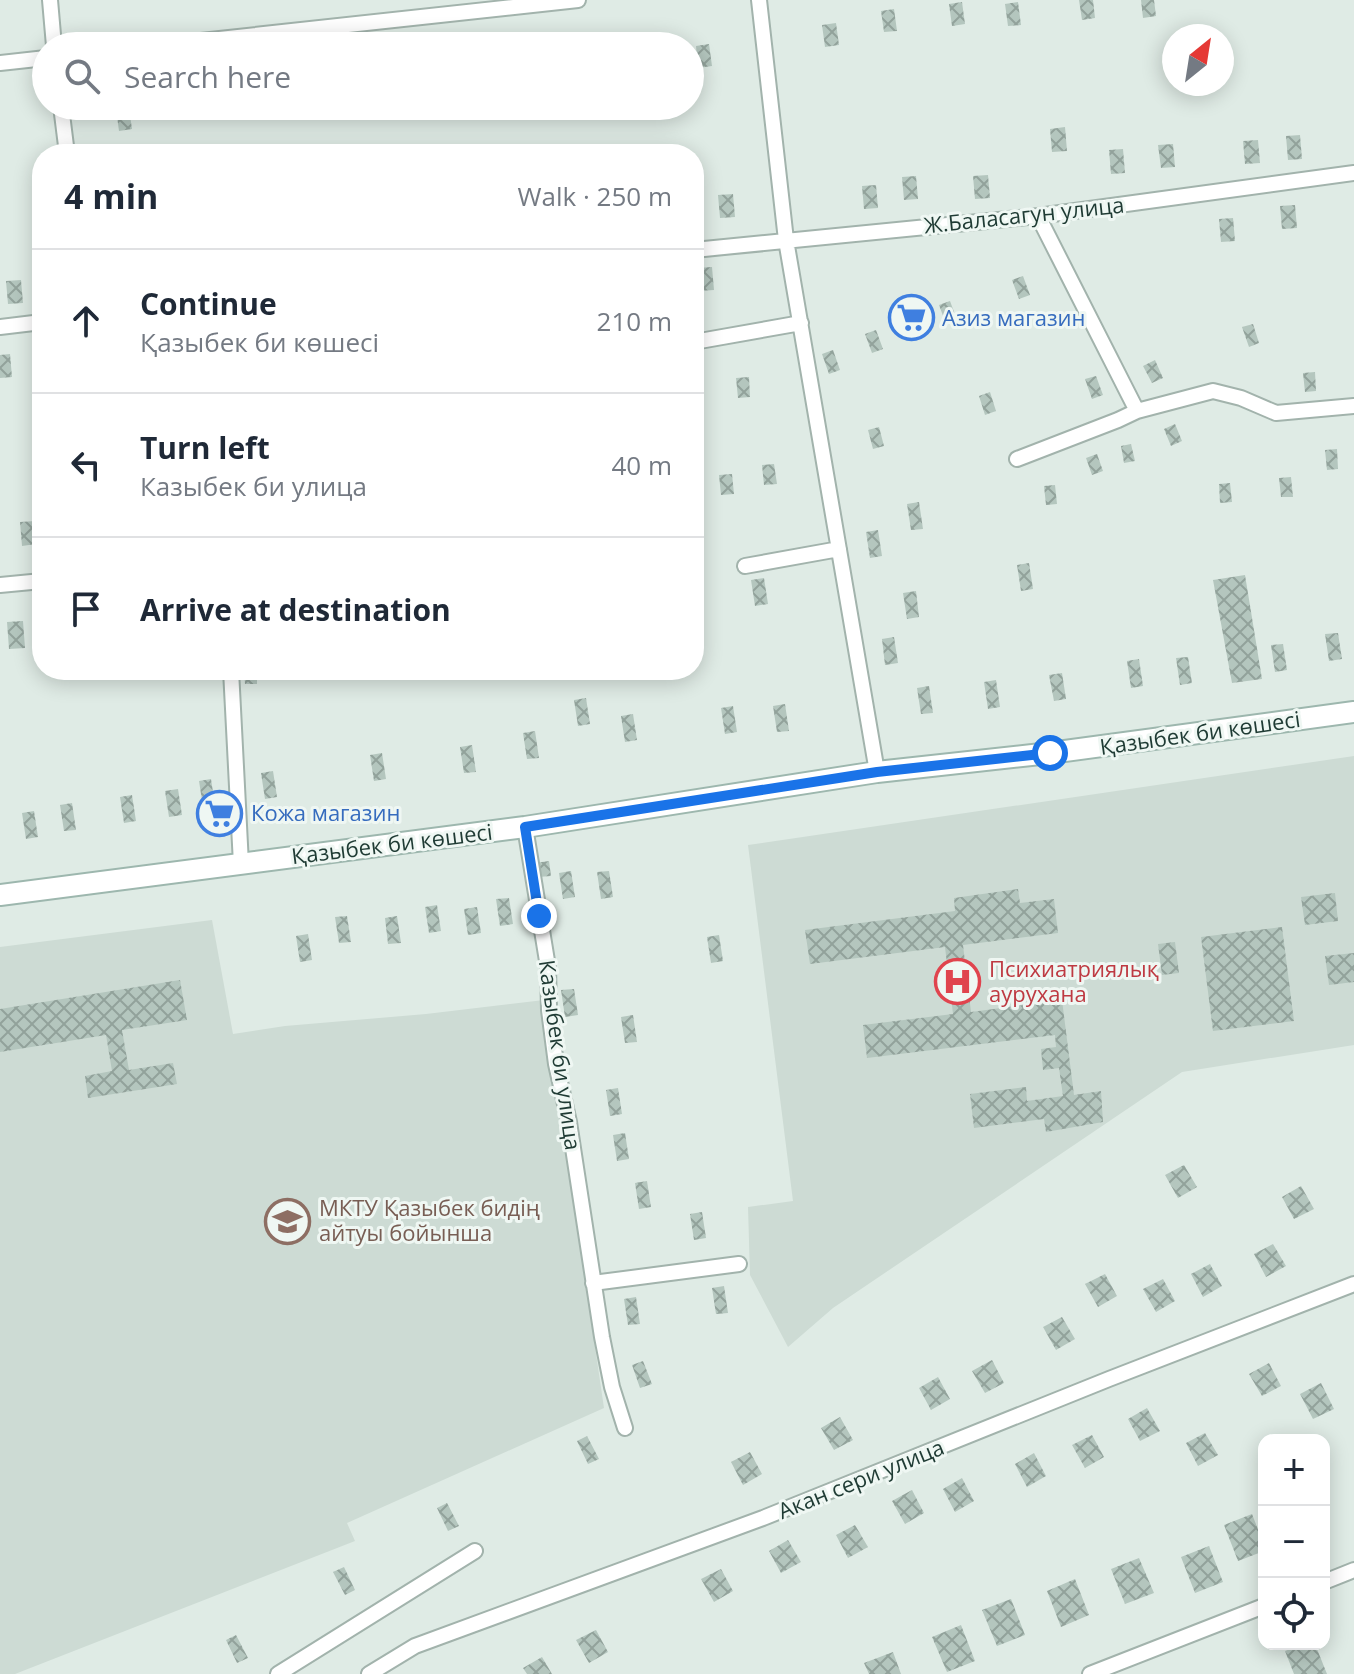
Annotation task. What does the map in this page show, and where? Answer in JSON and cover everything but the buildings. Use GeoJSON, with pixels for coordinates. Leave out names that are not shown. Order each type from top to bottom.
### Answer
{"type":"FeatureCollection","features":[{"type":"Feature","properties":{"kind":"main road","name":"Қазыбек би көшесі"},"geometry":{"type":"LineString","coordinates":[[0,895],[525,827],[877,772],[1050,753],[1354,712]]}},
{"type":"Feature","properties":{"kind":"street"},"geometry":{"type":"LineString","coordinates":[[50,0],[53,32]]}},
{"type":"Feature","properties":{"kind":"street"},"geometry":{"type":"LineString","coordinates":[[283,32],[578,0]]}},
{"type":"Feature","properties":{"kind":"street"},"geometry":{"type":"LineString","coordinates":[[759,0],[786,240],[877,772]]}},
{"type":"Feature","properties":{"kind":"street"},"geometry":{"type":"LineString","coordinates":[[0,63],[32,60]]}},
{"type":"Feature","properties":{"kind":"street"},"geometry":{"type":"LineString","coordinates":[[63,120],[66,144]]}},
{"type":"Feature","properties":{"kind":"street","name":"Ж.Баласагун улица"},"geometry":{"type":"LineString","coordinates":[[704,249],[1038,216],[1354,173]]}},
{"type":"Feature","properties":{"kind":"street"},"geometry":{"type":"LineString","coordinates":[[1038,216],[1137,411]]}},
{"type":"Feature","properties":{"kind":"street"},"geometry":{"type":"LineString","coordinates":[[0,327],[32,323]]}},
{"type":"Feature","properties":{"kind":"street"},"geometry":{"type":"LineString","coordinates":[[704,340],[801,323]]}},
{"type":"Feature","properties":{"kind":"street"},"geometry":{"type":"LineString","coordinates":[[1017,459],[1137,411],[1213,391],[1241,398],[1276,413],[1354,406]]}},
{"type":"Feature","properties":{"kind":"street"},"geometry":{"type":"LineString","coordinates":[[745,566],[839,549]]}},
{"type":"Feature","properties":{"kind":"street"},"geometry":{"type":"LineString","coordinates":[[0,585],[32,582]]}},
{"type":"Feature","properties":{"kind":"street"},"geometry":{"type":"LineString","coordinates":[[232,680],[241,864]]}},
{"type":"Feature","properties":{"kind":"street","name":"Казыбек би улица"},"geometry":{"type":"LineString","coordinates":[[525,827],[548,967],[549,1010],[556,1064],[569,1122],[612,1387],[625,1428]]}},
{"type":"Feature","properties":{"kind":"street"},"geometry":{"type":"LineString","coordinates":[[593,1283],[739,1264]]}},
{"type":"Feature","properties":{"kind":"street","name":"Акан сери улица"},"geometry":{"type":"LineString","coordinates":[[369,1674],[415,1646],[763,1518],[1354,1284]]}},
{"type":"Feature","properties":{"kind":"street"},"geometry":{"type":"LineString","coordinates":[[278,1674],[475,1551]]}},
{"type":"Feature","properties":{"kind":"street"},"geometry":{"type":"LineString","coordinates":[[1330,1580],[1354,1570]]}},
{"type":"Feature","properties":{"kind":"street"},"geometry":{"type":"LineString","coordinates":[[1090,1674],[1258,1608]]}},
{"type":"Feature","properties":{"kind":"shaded area"},"geometry":{"type":"Polygon","coordinates":[[[1354,756],[1354,1045],[1182,1072],[833,1308],[788,1347],[750,1275],[748,1207],[793,1201],[748,845],[1354,756]]]}},
{"type":"Feature","properties":{"kind":"shaded area","name":"МКТУ Қазыбек бидің айтуы бойынша"},"geometry":{"type":"Polygon","coordinates":[[[212,920],[233,1034],[544,1000],[604,1408],[347,1523],[355,1541],[15,1674],[0,1674],[0,947],[212,920]]]}},
{"type":"Feature","properties":{"kind":"place","name":"Азиз магазин"},"geometry":{"type":"Point","coordinates":[911,318]}},
{"type":"Feature","properties":{"kind":"place","name":"Кожа магазин"},"geometry":{"type":"Point","coordinates":[220,813]}},
{"type":"Feature","properties":{"kind":"place","name":"Психиатриялық аурухана"},"geometry":{"type":"Point","coordinates":[958,982]}},
{"type":"Feature","properties":{"kind":"place","name":"МКТУ Қазыбек бидің айтуы бойынша"},"geometry":{"type":"Point","coordinates":[288,1221]}},
{"type":"Feature","properties":{"kind":"route"},"geometry":{"type":"LineString","coordinates":[[539,916],[525,827],[877,772],[1050,753]]}}]}
